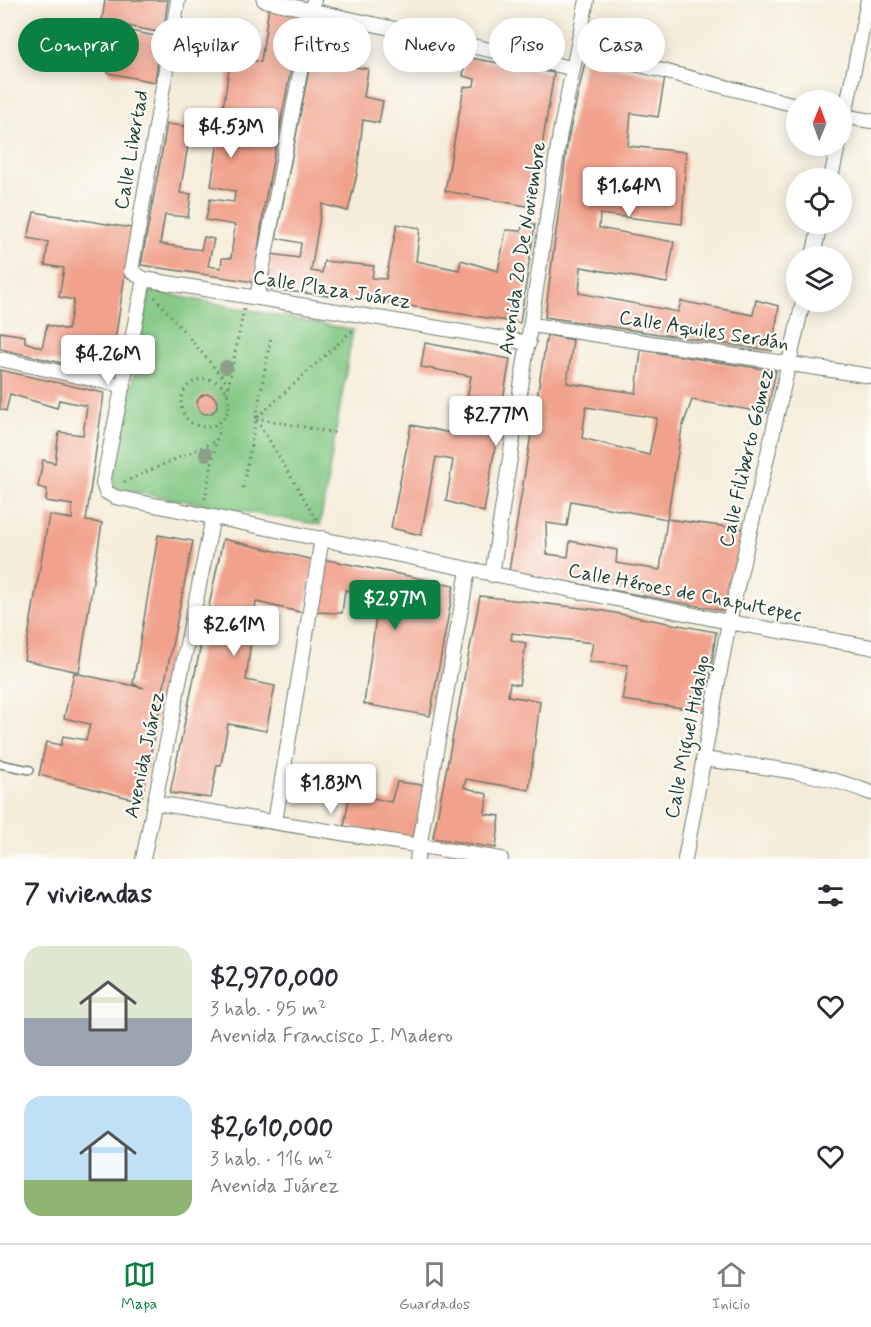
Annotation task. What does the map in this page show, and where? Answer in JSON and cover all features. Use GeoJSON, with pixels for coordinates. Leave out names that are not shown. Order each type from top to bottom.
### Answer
{"type":"FeatureCollection","features":[{"type":"Feature","properties":{"kind":"street","name":"Calle Libertad"},"geometry":{"type":"LineString","coordinates":[[131,271],[178,0]]}},
{"type":"Feature","properties":{"kind":"street"},"geometry":{"type":"LineString","coordinates":[[264,0],[313,5],[571,68]]}},
{"type":"Feature","properties":{"kind":"street","name":"Avenida 20 De Noviembre"},"geometry":{"type":"LineString","coordinates":[[583,18],[587,0]]}},
{"type":"Feature","properties":{"kind":"street"},"geometry":{"type":"LineString","coordinates":[[849,90],[868,0]]}},
{"type":"Feature","properties":{"kind":"street"},"geometry":{"type":"LineString","coordinates":[[257,297],[313,5]]}},
{"type":"Feature","properties":{"kind":"street","name":"Avenida 20 De Noviembre"},"geometry":{"type":"LineString","coordinates":[[492,575],[571,68],[577,49]]}},
{"type":"Feature","properties":{"kind":"street"},"geometry":{"type":"LineString","coordinates":[[665,72],[786,102]]}},
{"type":"Feature","properties":{"kind":"street"},"geometry":{"type":"LineString","coordinates":[[852,121],[871,121]]}},
{"type":"Feature","properties":{"kind":"street","name":"Calle Plaza Juárez"},"geometry":{"type":"LineString","coordinates":[[131,271],[147,285],[257,297],[529,343]]}},
{"type":"Feature","properties":{"kind":"street"},"geometry":{"type":"LineString","coordinates":[[147,285],[103,483],[106,492],[115,497],[213,517],[321,532],[492,575]]}},
{"type":"Feature","properties":{"kind":"street","name":"Calle Filiberto Gómez"},"geometry":{"type":"LineString","coordinates":[[729,622],[801,312]]}},
{"type":"Feature","properties":{"kind":"street","name":"Calle Aquiles Serdán"},"geometry":{"type":"LineString","coordinates":[[532,325],[871,376]]}},
{"type":"Feature","properties":{"kind":"street"},"geometry":{"type":"LineString","coordinates":[[0,359],[124,386]]}},
{"type":"Feature","properties":{"kind":"street","name":"Avenida Juárez"},"geometry":{"type":"LineString","coordinates":[[143,859],[213,517]]}},
{"type":"Feature","properties":{"kind":"street"},"geometry":{"type":"LineString","coordinates":[[275,822],[321,532]]}},
{"type":"Feature","properties":{"kind":"street"},"geometry":{"type":"LineString","coordinates":[[418,852],[468,570]]}},
{"type":"Feature","properties":{"kind":"street","name":"Calle Héroes de Chapultepec"},"geometry":{"type":"LineString","coordinates":[[492,575],[729,622],[871,647]]}},
{"type":"Feature","properties":{"kind":"street","name":"Calle Miguel Hidalgo"},"geometry":{"type":"LineString","coordinates":[[685,859],[729,622]]}},
{"type":"Feature","properties":{"kind":"street"},"geometry":{"type":"LineString","coordinates":[[703,759],[844,782],[871,793]]}},
{"type":"Feature","properties":{"kind":"street"},"geometry":{"type":"LineString","coordinates":[[156,802],[275,822],[418,852],[501,859]]}},
{"type":"Feature","properties":{"kind":"lane"},"geometry":{"type":"LineString","coordinates":[[0,764],[30,770]]}},
{"type":"Feature","properties":{"kind":"path"},"geometry":{"type":"LineString","coordinates":[[147,285],[229,385]]}},
{"type":"Feature","properties":{"kind":"path"},"geometry":{"type":"LineString","coordinates":[[204,504],[220,422],[229,408],[227,393],[244,309]]}},
{"type":"Feature","properties":{"kind":"path"},"geometry":{"type":"LineString","coordinates":[[256,418],[353,330]]}},
{"type":"Feature","properties":{"kind":"path"},"geometry":{"type":"LineString","coordinates":[[243,488],[271,337]]}},
{"type":"Feature","properties":{"kind":"path"},"geometry":{"type":"LineString","coordinates":[[220,422],[206,427],[191,423],[183,410],[183,396],[187,389],[200,380],[216,382],[227,393]]}},
{"type":"Feature","properties":{"kind":"path"},"geometry":{"type":"LineString","coordinates":[[256,418],[336,433]]}},
{"type":"Feature","properties":{"kind":"path"},"geometry":{"type":"LineString","coordinates":[[256,418],[321,532]]}},
{"type":"Feature","properties":{"kind":"path"},"geometry":{"type":"LineString","coordinates":[[122,483],[216,441]]}},
{"type":"Feature","properties":{"kind":"green space"},"geometry":{"type":"Polygon","coordinates":[[[150,291],[353,330],[320,525],[112,488],[150,291]]]}},
{"type":"Feature","properties":{"kind":"building"},"geometry":{"type":"Polygon","coordinates":[[[105,0],[168,0],[165,18],[151,18],[151,31],[139,28],[139,18],[102,18],[105,0]]]}},
{"type":"Feature","properties":{"kind":"building"},"geometry":{"type":"Polygon","coordinates":[[[269,6],[302,13],[301,18],[273,18],[273,72],[290,72],[264,207],[254,282],[141,265],[167,124],[191,127],[180,193],[191,194],[188,217],[165,215],[160,244],[201,250],[204,237],[214,239],[208,266],[221,268],[222,258],[231,258],[235,225],[206,220],[210,199],[234,202],[235,191],[211,186],[229,72],[261,72],[269,6]]]}},
{"type":"Feature","properties":{"kind":"building"},"geometry":{"type":"Polygon","coordinates":[[[139,33],[151,35],[151,72],[156,72],[155,82],[108,73],[139,72],[139,33]]]}},
{"type":"Feature","properties":{"kind":"building"},"geometry":{"type":"Polygon","coordinates":[[[477,59],[489,61],[489,72],[554,73],[532,207],[445,191],[464,87],[474,86],[475,79],[463,76],[463,72],[477,72],[477,59]]]}},
{"type":"Feature","properties":{"kind":"building"},"geometry":{"type":"Polygon","coordinates":[[[308,72],[368,72],[364,97],[383,101],[379,123],[363,120],[357,174],[348,211],[322,204],[311,271],[322,273],[324,261],[374,266],[372,278],[386,279],[397,224],[420,228],[416,261],[459,270],[461,260],[498,271],[506,230],[521,231],[523,222],[535,224],[520,323],[369,300],[267,289],[271,254],[299,258],[301,243],[276,238],[308,72]]]}},
{"type":"Feature","properties":{"kind":"building"},"geometry":{"type":"Polygon","coordinates":[[[583,72],[638,72],[665,77],[658,117],[631,113],[628,146],[686,152],[682,224],[600,214],[599,228],[674,242],[667,283],[581,267],[579,293],[678,312],[681,301],[753,315],[756,300],[779,306],[772,351],[545,317],[568,139],[583,72]]]}},
{"type":"Feature","properties":{"kind":"building"},"geometry":{"type":"Polygon","coordinates":[[[34,212],[132,228],[110,374],[0,349],[0,332],[25,336],[25,342],[42,348],[47,325],[68,330],[74,300],[59,297],[64,268],[45,265],[48,242],[28,238],[34,212]]]}},
{"type":"Feature","properties":{"kind":"building"},"geometry":{"type":"Polygon","coordinates":[[[547,335],[573,340],[567,383],[636,393],[641,350],[776,371],[767,413],[692,400],[682,428],[667,519],[744,529],[725,611],[509,571],[547,335]],[[586,407],[582,438],[649,455],[657,418],[586,407]],[[571,501],[567,526],[546,523],[547,554],[568,557],[570,541],[617,550],[616,563],[660,570],[667,519],[571,501]]]}},
{"type":"Feature","properties":{"kind":"building"},"geometry":{"type":"Polygon","coordinates":[[[425,343],[510,359],[484,512],[446,501],[453,460],[436,457],[421,535],[391,528],[411,425],[461,435],[471,376],[421,367],[425,343]]]}},
{"type":"Feature","properties":{"kind":"building"},"geometry":{"type":"Polygon","coordinates":[[[0,370],[104,393],[86,521],[102,523],[79,672],[24,660],[49,515],[72,519],[72,505],[46,501],[47,489],[38,487],[43,460],[55,463],[59,432],[83,435],[87,406],[59,400],[57,408],[10,394],[6,411],[0,409],[0,370]]]}},
{"type":"Feature","properties":{"kind":"building"},"geometry":{"type":"Polygon","coordinates":[[[207,394],[214,397],[217,404],[214,411],[207,414],[200,411],[197,404],[200,397],[207,394]]]}},
{"type":"Feature","properties":{"kind":"building"},"geometry":{"type":"Polygon","coordinates":[[[158,535],[193,541],[141,801],[39,775],[46,742],[61,745],[63,736],[86,740],[90,724],[64,718],[74,673],[144,688],[133,684],[158,535]]]}},
{"type":"Feature","properties":{"kind":"building"},"geometry":{"type":"Polygon","coordinates":[[[223,539],[314,560],[304,613],[256,602],[246,680],[275,686],[266,731],[228,724],[221,765],[217,765],[211,798],[170,793],[223,539]]]}},
{"type":"Feature","properties":{"kind":"building"},"geometry":{"type":"Polygon","coordinates":[[[323,559],[454,585],[430,716],[364,704],[376,617],[365,615],[367,595],[345,590],[342,613],[315,612],[323,559]]]}},
{"type":"Feature","properties":{"kind":"building"},"geometry":{"type":"Polygon","coordinates":[[[480,596],[599,610],[716,632],[705,711],[622,700],[628,665],[589,662],[593,643],[512,633],[511,640],[526,643],[519,685],[510,683],[508,696],[540,701],[529,790],[466,779],[464,787],[487,794],[485,814],[500,816],[496,848],[433,838],[480,596]]]}},
{"type":"Feature","properties":{"kind":"building"},"geometry":{"type":"Polygon","coordinates":[[[397,782],[423,785],[414,839],[344,826],[350,793],[391,802],[397,782]]]}}]}
